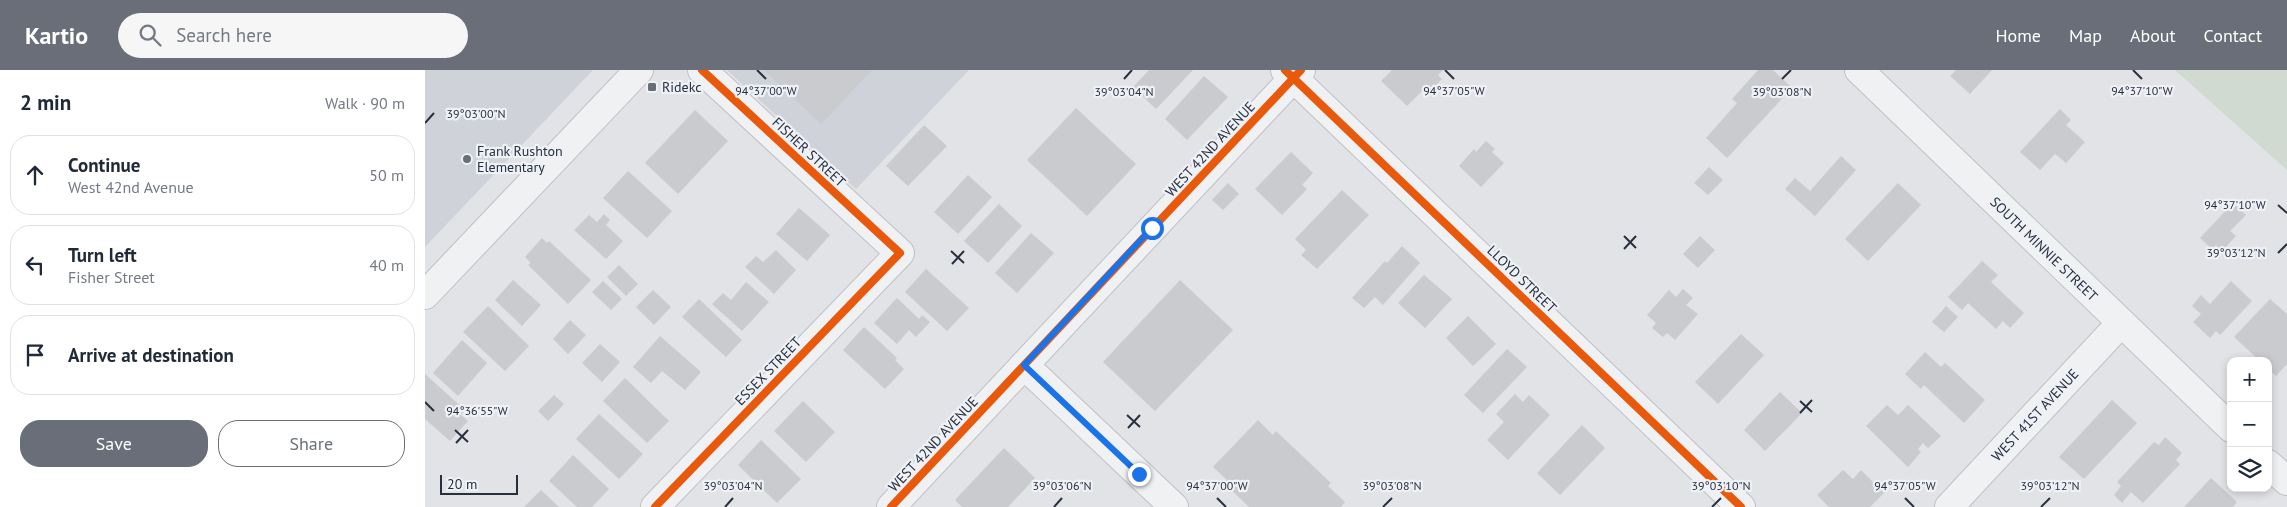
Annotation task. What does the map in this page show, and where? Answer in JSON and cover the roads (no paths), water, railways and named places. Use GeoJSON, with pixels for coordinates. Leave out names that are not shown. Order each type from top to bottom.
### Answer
{"type":"FeatureCollection","features":[{"type":"Feature","properties":{"kind":"street"},"geometry":{"type":"LineString","coordinates":[[425,294],[639,70]]}},
{"type":"Feature","properties":{"kind":"street","name":"FISHER STREET"},"geometry":{"type":"LineString","coordinates":[[702,70],[900,253]]}},
{"type":"Feature","properties":{"kind":"street","name":"SOUTH MINNIE STREET"},"geometry":{"type":"LineString","coordinates":[[1859,70],[2227,424]]}},
{"type":"Feature","properties":{"kind":"street","name":"WEST 42ND AVENUE"},"geometry":{"type":"LineString","coordinates":[[891,507],[1293,73]]}},
{"type":"Feature","properties":{"kind":"street","name":"LLOYD STREET"},"geometry":{"type":"LineString","coordinates":[[1293,73],[1741,507]]}},
{"type":"Feature","properties":{"kind":"street","name":"ESSEX STREET"},"geometry":{"type":"LineString","coordinates":[[655,507],[900,253]]}},
{"type":"Feature","properties":{"kind":"street","name":"WEST 41ST AVENUE"},"geometry":{"type":"LineString","coordinates":[[1949,507],[2121,323]]}},
{"type":"Feature","properties":{"kind":"street"},"geometry":{"type":"LineString","coordinates":[[1024,365],[1174,507]]}},
{"type":"Feature","properties":{"kind":"street"},"geometry":{"type":"LineString","coordinates":[[2272,468],[2287,481]]}},
{"type":"Feature","properties":{"kind":"place","name":"Ridekc"},"geometry":{"type":"Point","coordinates":[652,87]}},
{"type":"Feature","properties":{"kind":"place","name":"Frank Rushton Elementary"},"geometry":{"type":"Point","coordinates":[467,159]}}]}
